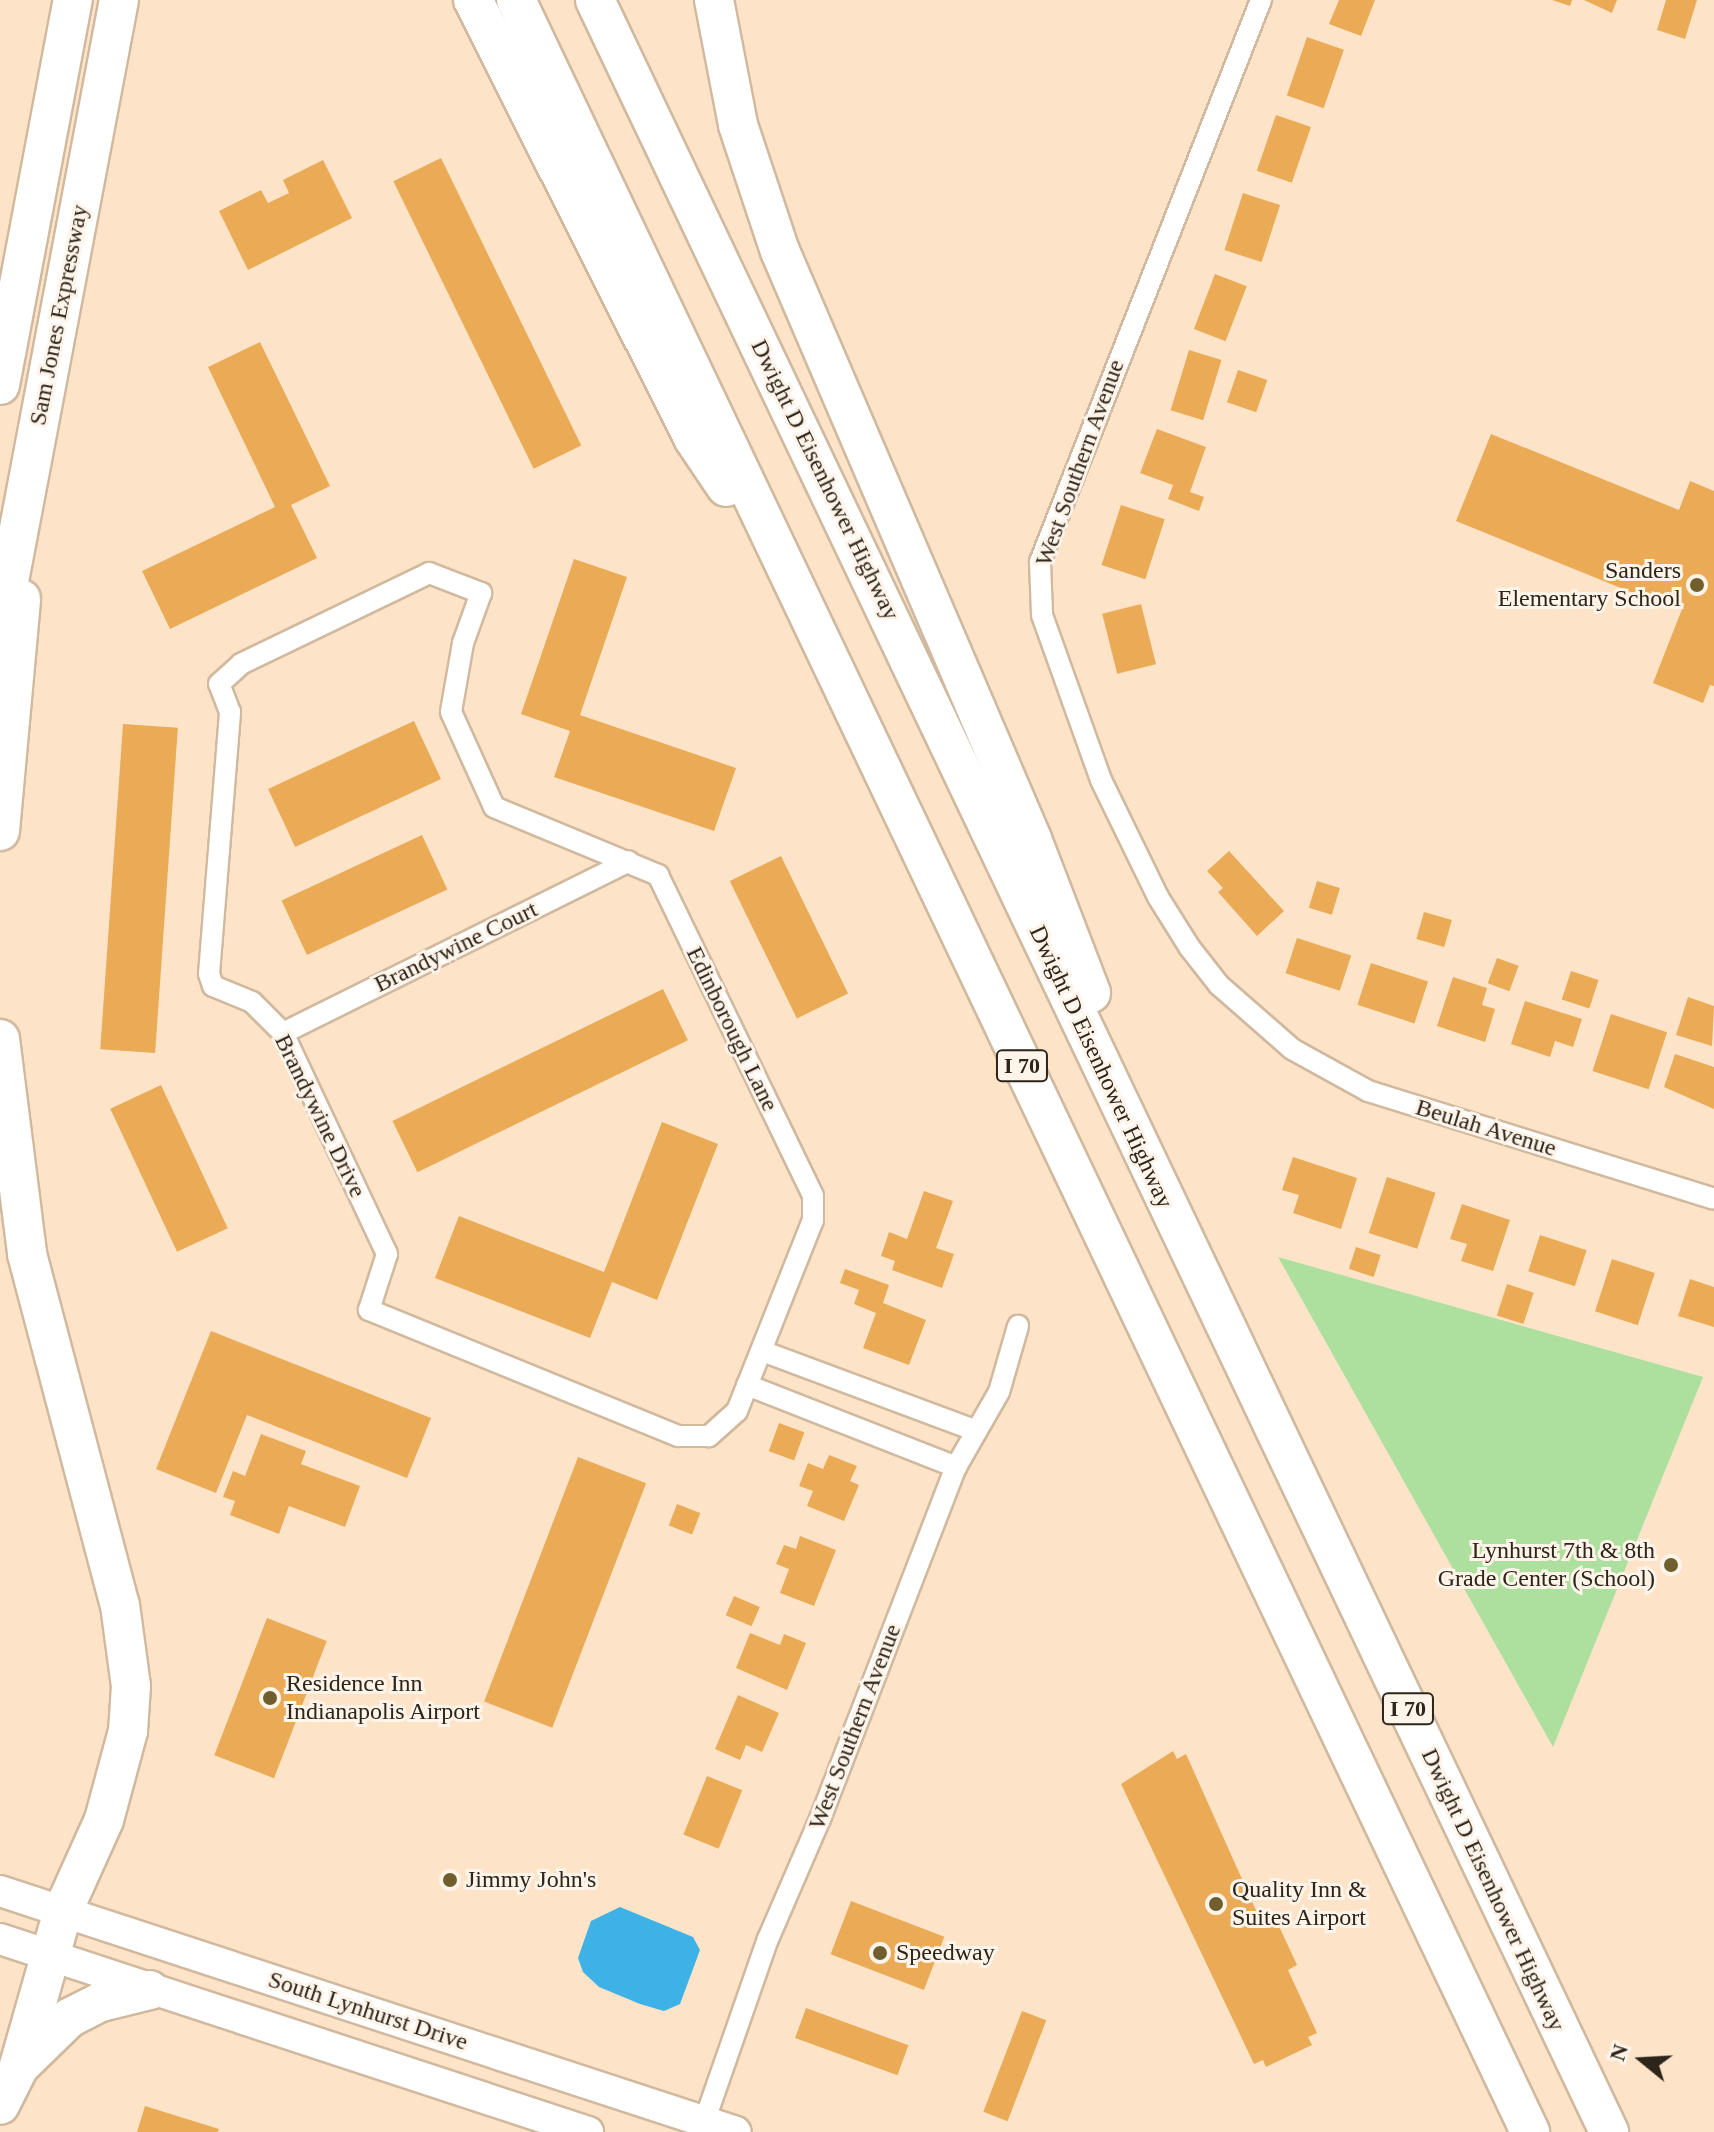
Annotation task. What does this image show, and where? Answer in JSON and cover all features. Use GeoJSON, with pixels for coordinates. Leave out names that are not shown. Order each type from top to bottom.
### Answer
{"type":"FeatureCollection","features":[{"type":"Feature","properties":{"kind":"highway","name":"Sam Jones Expressway"},"geometry":{"type":"LineString","coordinates":[[0,385],[73,0]]}},
{"type":"Feature","properties":{"kind":"highway","name":"Sam Jones Expressway"},"geometry":{"type":"LineString","coordinates":[[0,629],[119,0]]}},
{"type":"Feature","properties":{"kind":"highway"},"geometry":{"type":"LineString","coordinates":[[473,0],[693,438],[794,588]]}},
{"type":"Feature","properties":{"kind":"highway","name":"I 70"},"geometry":{"type":"LineString","coordinates":[[516,0],[1530,2132]]}},
{"type":"Feature","properties":{"kind":"highway","name":"Dwight D Eisenhower Highway"},"geometry":{"type":"LineString","coordinates":[[595,0],[1159,1193],[1609,2132]]}},
{"type":"Feature","properties":{"kind":"highway"},"geometry":{"type":"LineString","coordinates":[[714,0],[738,125],[780,251],[1032,839],[1159,1193]]}},
{"type":"Feature","properties":{"kind":"highway"},"geometry":{"type":"LineString","coordinates":[[0,831],[30,472]]}},
{"type":"Feature","properties":{"kind":"highway"},"geometry":{"type":"LineString","coordinates":[[0,1039],[27,1254],[120,1605],[131,1686],[128,1731],[104,1820],[63,1911],[18,2069],[0,2105]]}},
{"type":"Feature","properties":{"kind":"highway"},"geometry":{"type":"LineString","coordinates":[[18,2069],[69,2018],[101,2002],[150,1990]]}},
{"type":"Feature","properties":{"kind":"main road","name":"South Lynhurst Drive"},"geometry":{"type":"LineString","coordinates":[[0,1891],[702,2126],[736,2132]]}},
{"type":"Feature","properties":{"kind":"main road","name":"South Lynhurst Drive"},"geometry":{"type":"LineString","coordinates":[[0,1939],[588,2132]]}},
{"type":"Feature","properties":{"kind":"street","name":"West Southern Avenue"},"geometry":{"type":"LineString","coordinates":[[1261,0],[1043,551],[1038,581],[1042,615],[1101,780],[1158,897],[1203,967],[1269,1032]]}},
{"type":"Feature","properties":{"kind":"street","name":"Brandywine Drive"},"geometry":{"type":"LineString","coordinates":[[481,593],[429,573],[241,664],[219,684],[230,712],[209,974],[213,986],[252,1002],[283,1033],[387,1254],[369,1310],[373,1314],[683,1437],[709,1436],[723,1428],[762,1351]]}},
{"type":"Feature","properties":{"kind":"street","name":"Edinborough Lane"},"geometry":{"type":"LineString","coordinates":[[481,593],[463,643],[451,712],[494,807],[658,875],[815,1207],[762,1351]]}},
{"type":"Feature","properties":{"kind":"street","name":"Brandywine Court"},"geometry":{"type":"LineString","coordinates":[[283,1033],[629,861]]}},
{"type":"Feature","properties":{"kind":"street","name":"Beulah Avenue"},"geometry":{"type":"LineString","coordinates":[[1269,1032],[1368,1091],[1714,1199]]}},
{"type":"Feature","properties":{"kind":"street","name":"West Southern Avenue"},"geometry":{"type":"LineString","coordinates":[[702,2126],[768,1939],[820,1819],[956,1467],[974,1430],[999,1392],[1018,1326]]}},
{"type":"Feature","properties":{"kind":"street"},"geometry":{"type":"LineString","coordinates":[[762,1351],[974,1430]]}},
{"type":"Feature","properties":{"kind":"street"},"geometry":{"type":"LineString","coordinates":[[747,1385],[956,1467]]}},
{"type":"Feature","properties":{"kind":"green space"},"geometry":{"type":"Polygon","coordinates":[[[1278,1257],[1703,1377],[1553,1747],[1278,1257]]]}},
{"type":"Feature","properties":{"kind":"water"},"geometry":{"type":"Polygon","coordinates":[[[620,1907],[693,1937],[700,1950],[680,2004],[664,2011],[640,2004],[599,1987],[583,1972],[578,1958],[591,1921],[620,1907]]]}},
{"type":"Feature","properties":{"kind":"building"},"geometry":{"type":"Polygon","coordinates":[[[1339,0],[1375,0],[1361,36],[1329,24],[1339,0]]]}},
{"type":"Feature","properties":{"kind":"building"},"geometry":{"type":"Polygon","coordinates":[[[1552,0],[1572,0],[1570,6],[1552,0]]]}},
{"type":"Feature","properties":{"kind":"building"},"geometry":{"type":"Polygon","coordinates":[[[1584,0],[1617,0],[1612,13],[1584,0]]]}},
{"type":"Feature","properties":{"kind":"building"},"geometry":{"type":"Polygon","coordinates":[[[1666,0],[1697,0],[1685,39],[1657,30],[1666,0]]]}},
{"type":"Feature","properties":{"kind":"building"},"geometry":{"type":"Polygon","coordinates":[[[1307,37],[1344,50],[1324,108],[1287,96],[1307,37]]]}},
{"type":"Feature","properties":{"kind":"building"},"geometry":{"type":"Polygon","coordinates":[[[1276,115],[1311,127],[1292,183],[1257,171],[1276,115]]]}},
{"type":"Feature","properties":{"kind":"building"},"geometry":{"type":"Polygon","coordinates":[[[441,158],[581,446],[534,469],[393,181],[441,158]]]}},
{"type":"Feature","properties":{"kind":"building"},"geometry":{"type":"Polygon","coordinates":[[[323,160],[352,218],[248,270],[219,211],[261,190],[268,203],[289,193],[283,180],[323,160]]]}},
{"type":"Feature","properties":{"kind":"building"},"geometry":{"type":"Polygon","coordinates":[[[1243,193],[1280,205],[1262,262],[1224,250],[1243,193]]]}},
{"type":"Feature","properties":{"kind":"building"},"geometry":{"type":"Polygon","coordinates":[[[1215,274],[1247,286],[1226,341],[1194,329],[1215,274]]]}},
{"type":"Feature","properties":{"kind":"building"},"geometry":{"type":"Polygon","coordinates":[[[260,342],[330,486],[291,505],[317,558],[170,629],[142,571],[275,507],[208,367],[260,342]]]}},
{"type":"Feature","properties":{"kind":"building"},"geometry":{"type":"Polygon","coordinates":[[[1189,350],[1222,360],[1203,420],[1171,410],[1189,350]]]}},
{"type":"Feature","properties":{"kind":"building"},"geometry":{"type":"Polygon","coordinates":[[[1238,370],[1267,380],[1256,412],[1227,402],[1238,370]]]}},
{"type":"Feature","properties":{"kind":"building"},"geometry":{"type":"Polygon","coordinates":[[[1157,429],[1206,447],[1190,492],[1204,497],[1199,511],[1168,499],[1173,485],[1140,473],[1157,429]]]}},
{"type":"Feature","properties":{"kind":"building"},"geometry":{"type":"Polygon","coordinates":[[[1491,434],[1679,510],[1690,481],[1714,491],[1714,686],[1710,685],[1703,703],[1653,683],[1684,604],[1652,591],[1648,599],[1456,521],[1491,434]]]}},
{"type":"Feature","properties":{"kind":"building"},"geometry":{"type":"Polygon","coordinates":[[[1121,505],[1165,519],[1145,579],[1102,565],[1121,505]]]}},
{"type":"Feature","properties":{"kind":"building"},"geometry":{"type":"Polygon","coordinates":[[[574,559],[627,577],[580,715],[736,768],[714,831],[554,777],[570,731],[521,714],[574,559]]]}},
{"type":"Feature","properties":{"kind":"building"},"geometry":{"type":"Polygon","coordinates":[[[1141,604],[1156,664],[1117,674],[1102,614],[1141,604]]]}},
{"type":"Feature","properties":{"kind":"building"},"geometry":{"type":"Polygon","coordinates":[[[414,721],[441,779],[295,847],[268,789],[414,721]]]}},
{"type":"Feature","properties":{"kind":"building"},"geometry":{"type":"Polygon","coordinates":[[[123,724],[178,728],[155,1053],[100,1049],[123,724]]]}},
{"type":"Feature","properties":{"kind":"building"},"geometry":{"type":"Polygon","coordinates":[[[422,835],[447,889],[307,955],[282,901],[422,835]]]}},
{"type":"Feature","properties":{"kind":"building"},"geometry":{"type":"Polygon","coordinates":[[[1229,851],[1284,911],[1257,936],[1218,892],[1223,888],[1207,871],[1229,851]]]}},
{"type":"Feature","properties":{"kind":"building"},"geometry":{"type":"Polygon","coordinates":[[[781,856],[848,994],[797,1019],[730,881],[781,856]]]}},
{"type":"Feature","properties":{"kind":"building"},"geometry":{"type":"Polygon","coordinates":[[[1317,881],[1340,888],[1332,915],[1309,908],[1317,881]]]}},
{"type":"Feature","properties":{"kind":"building"},"geometry":{"type":"Polygon","coordinates":[[[1424,912],[1452,920],[1444,947],[1416,939],[1424,912]]]}},
{"type":"Feature","properties":{"kind":"building"},"geometry":{"type":"Polygon","coordinates":[[[1297,938],[1351,956],[1340,991],[1286,973],[1297,938]]]}},
{"type":"Feature","properties":{"kind":"building"},"geometry":{"type":"Polygon","coordinates":[[[1497,958],[1519,966],[1509,991],[1488,983],[1497,958]]]}},
{"type":"Feature","properties":{"kind":"building"},"geometry":{"type":"Polygon","coordinates":[[[1371,963],[1428,982],[1414,1023],[1357,1005],[1371,963]]]}},
{"type":"Feature","properties":{"kind":"building"},"geometry":{"type":"Polygon","coordinates":[[[1571,971],[1599,980],[1589,1008],[1562,1000],[1571,971]]]}},
{"type":"Feature","properties":{"kind":"building"},"geometry":{"type":"Polygon","coordinates":[[[1453,977],[1487,988],[1482,1005],[1495,1009],[1485,1042],[1437,1026],[1453,977]]]}},
{"type":"Feature","properties":{"kind":"building"},"geometry":{"type":"Polygon","coordinates":[[[663,989],[688,1040],[417,1172],[392,1121],[663,989]]]}},
{"type":"Feature","properties":{"kind":"building"},"geometry":{"type":"Polygon","coordinates":[[[1688,997],[1714,1006],[1712,1046],[1676,1035],[1688,997]]]}},
{"type":"Feature","properties":{"kind":"building"},"geometry":{"type":"Polygon","coordinates":[[[1525,1001],[1582,1019],[1573,1047],[1555,1041],[1550,1057],[1511,1044],[1525,1001]]]}},
{"type":"Feature","properties":{"kind":"building"},"geometry":{"type":"Polygon","coordinates":[[[1611,1014],[1667,1032],[1649,1089],[1592,1071],[1611,1014]]]}},
{"type":"Feature","properties":{"kind":"building"},"geometry":{"type":"Polygon","coordinates":[[[1675,1054],[1714,1067],[1714,1109],[1664,1087],[1675,1054]]]}},
{"type":"Feature","properties":{"kind":"building"},"geometry":{"type":"Polygon","coordinates":[[[161,1085],[228,1228],[177,1252],[110,1109],[161,1085]]]}},
{"type":"Feature","properties":{"kind":"building"},"geometry":{"type":"Polygon","coordinates":[[[662,1122],[718,1144],[657,1300],[612,1282],[590,1338],[435,1278],[459,1216],[604,1272],[662,1122]]]}},
{"type":"Feature","properties":{"kind":"building"},"geometry":{"type":"Polygon","coordinates":[[[1293,1157],[1357,1178],[1341,1229],[1293,1213],[1299,1195],[1282,1190],[1293,1157]]]}},
{"type":"Feature","properties":{"kind":"building"},"geometry":{"type":"Polygon","coordinates":[[[1387,1177],[1436,1193],[1417,1249],[1369,1233],[1387,1177]]]}},
{"type":"Feature","properties":{"kind":"building"},"geometry":{"type":"Polygon","coordinates":[[[924,1191],[953,1201],[936,1248],[954,1254],[942,1288],[892,1270],[895,1261],[881,1256],[889,1232],[907,1239],[924,1191]]]}},
{"type":"Feature","properties":{"kind":"building"},"geometry":{"type":"Polygon","coordinates":[[[1462,1204],[1510,1220],[1493,1271],[1461,1261],[1467,1244],[1450,1239],[1462,1204]]]}},
{"type":"Feature","properties":{"kind":"building"},"geometry":{"type":"Polygon","coordinates":[[[1540,1235],[1587,1250],[1575,1286],[1528,1271],[1540,1235]]]}},
{"type":"Feature","properties":{"kind":"building"},"geometry":{"type":"Polygon","coordinates":[[[1356,1247],[1381,1255],[1374,1277],[1349,1269],[1356,1247]]]}},
{"type":"Feature","properties":{"kind":"building"},"geometry":{"type":"Polygon","coordinates":[[[1612,1259],[1655,1273],[1638,1325],[1595,1311],[1612,1259]]]}},
{"type":"Feature","properties":{"kind":"building"},"geometry":{"type":"Polygon","coordinates":[[[845,1269],[889,1285],[883,1303],[926,1320],[909,1365],[863,1348],[876,1313],[854,1304],[859,1290],[840,1283],[845,1269]]]}},
{"type":"Feature","properties":{"kind":"building"},"geometry":{"type":"Polygon","coordinates":[[[1690,1279],[1714,1287],[1714,1327],[1678,1316],[1690,1279]]]}},
{"type":"Feature","properties":{"kind":"building"},"geometry":{"type":"Polygon","coordinates":[[[1507,1284],[1534,1293],[1523,1324],[1497,1315],[1507,1284]]]}},
{"type":"Feature","properties":{"kind":"building"},"geometry":{"type":"Polygon","coordinates":[[[211,1331],[431,1418],[407,1478],[247,1415],[216,1493],[156,1469],[211,1331]]]}},
{"type":"Feature","properties":{"kind":"building"},"geometry":{"type":"Polygon","coordinates":[[[779,1423],[804,1432],[794,1460],[769,1451],[779,1423]]]}},
{"type":"Feature","properties":{"kind":"building"},"geometry":{"type":"Polygon","coordinates":[[[261,1434],[306,1451],[301,1464],[360,1486],[345,1527],[289,1506],[279,1534],[230,1515],[235,1501],[223,1497],[233,1471],[245,1476],[261,1434]]]}},
{"type":"Feature","properties":{"kind":"building"},"geometry":{"type":"Polygon","coordinates":[[[829,1455],[857,1466],[850,1481],[859,1485],[844,1521],[807,1506],[813,1491],[799,1486],[808,1463],[823,1469],[829,1455]]]}},
{"type":"Feature","properties":{"kind":"building"},"geometry":{"type":"Polygon","coordinates":[[[578,1457],[646,1483],[552,1728],[484,1702],[578,1457]]]}},
{"type":"Feature","properties":{"kind":"building"},"geometry":{"type":"Polygon","coordinates":[[[677,1504],[700,1513],[692,1534],[669,1525],[677,1504]]]}},
{"type":"Feature","properties":{"kind":"building"},"geometry":{"type":"Polygon","coordinates":[[[800,1536],[836,1550],[814,1606],[780,1593],[789,1569],[776,1564],[784,1545],[796,1549],[800,1536]]]}},
{"type":"Feature","properties":{"kind":"building"},"geometry":{"type":"Polygon","coordinates":[[[734,1596],[760,1607],[752,1626],[726,1615],[734,1596]]]}},
{"type":"Feature","properties":{"kind":"building","name":"Residence Inn Indianapolis Airport"},"geometry":{"type":"Polygon","coordinates":[[[267,1618],[327,1641],[274,1778],[214,1755],[267,1618]]]}},
{"type":"Feature","properties":{"kind":"building"},"geometry":{"type":"Polygon","coordinates":[[[750,1633],[780,1645],[784,1634],[806,1643],[787,1690],[736,1668],[750,1633]]]}},
{"type":"Feature","properties":{"kind":"building"},"geometry":{"type":"Polygon","coordinates":[[[738,1695],[779,1713],[762,1752],[746,1745],[740,1760],[715,1749],[738,1695]]]}},
{"type":"Feature","properties":{"kind":"building","name":"Quality Inn & Suites Airport"},"geometry":{"type":"Polygon","coordinates":[[[1173,1751],[1177,1759],[1186,1754],[1259,1917],[1272,1911],[1297,1965],[1288,1970],[1317,2033],[1308,2037],[1312,2045],[1266,2067],[1263,2060],[1254,2064],[1121,1784],[1173,1751]]]}},
{"type":"Feature","properties":{"kind":"building"},"geometry":{"type":"Polygon","coordinates":[[[707,1776],[742,1790],[719,1849],[683,1834],[707,1776]]]}},
{"type":"Feature","properties":{"kind":"building"},"geometry":{"type":"Polygon","coordinates":[[[851,1901],[944,1937],[924,1990],[831,1954],[851,1901]]]}},
{"type":"Feature","properties":{"kind":"building"},"geometry":{"type":"Polygon","coordinates":[[[806,2008],[908,2045],[897,2075],[795,2038],[806,2008]]]}},
{"type":"Feature","properties":{"kind":"building"},"geometry":{"type":"Polygon","coordinates":[[[1022,2011],[1046,2020],[1008,2121],[983,2112],[1022,2011]]]}},
{"type":"Feature","properties":{"kind":"building"},"geometry":{"type":"Polygon","coordinates":[[[145,2106],[219,2129],[218,2132],[137,2132],[145,2106]]]}},
{"type":"Feature","properties":{"kind":"place","name":"Sanders Elementary School"},"geometry":{"type":"Point","coordinates":[1697,585]}},
{"type":"Feature","properties":{"kind":"place","name":"Lynhurst 7th & 8th Grade Center (School)"},"geometry":{"type":"Point","coordinates":[1671,1565]}},
{"type":"Feature","properties":{"kind":"place","name":"Residence Inn Indianapolis Airport"},"geometry":{"type":"Point","coordinates":[270,1698]}},
{"type":"Feature","properties":{"kind":"place","name":"Jimmy John's"},"geometry":{"type":"Point","coordinates":[450,1880]}},
{"type":"Feature","properties":{"kind":"place","name":"Quality Inn & Suites Airport"},"geometry":{"type":"Point","coordinates":[1216,1904]}},
{"type":"Feature","properties":{"kind":"place","name":"Speedway"},"geometry":{"type":"Point","coordinates":[880,1953]}}]}
